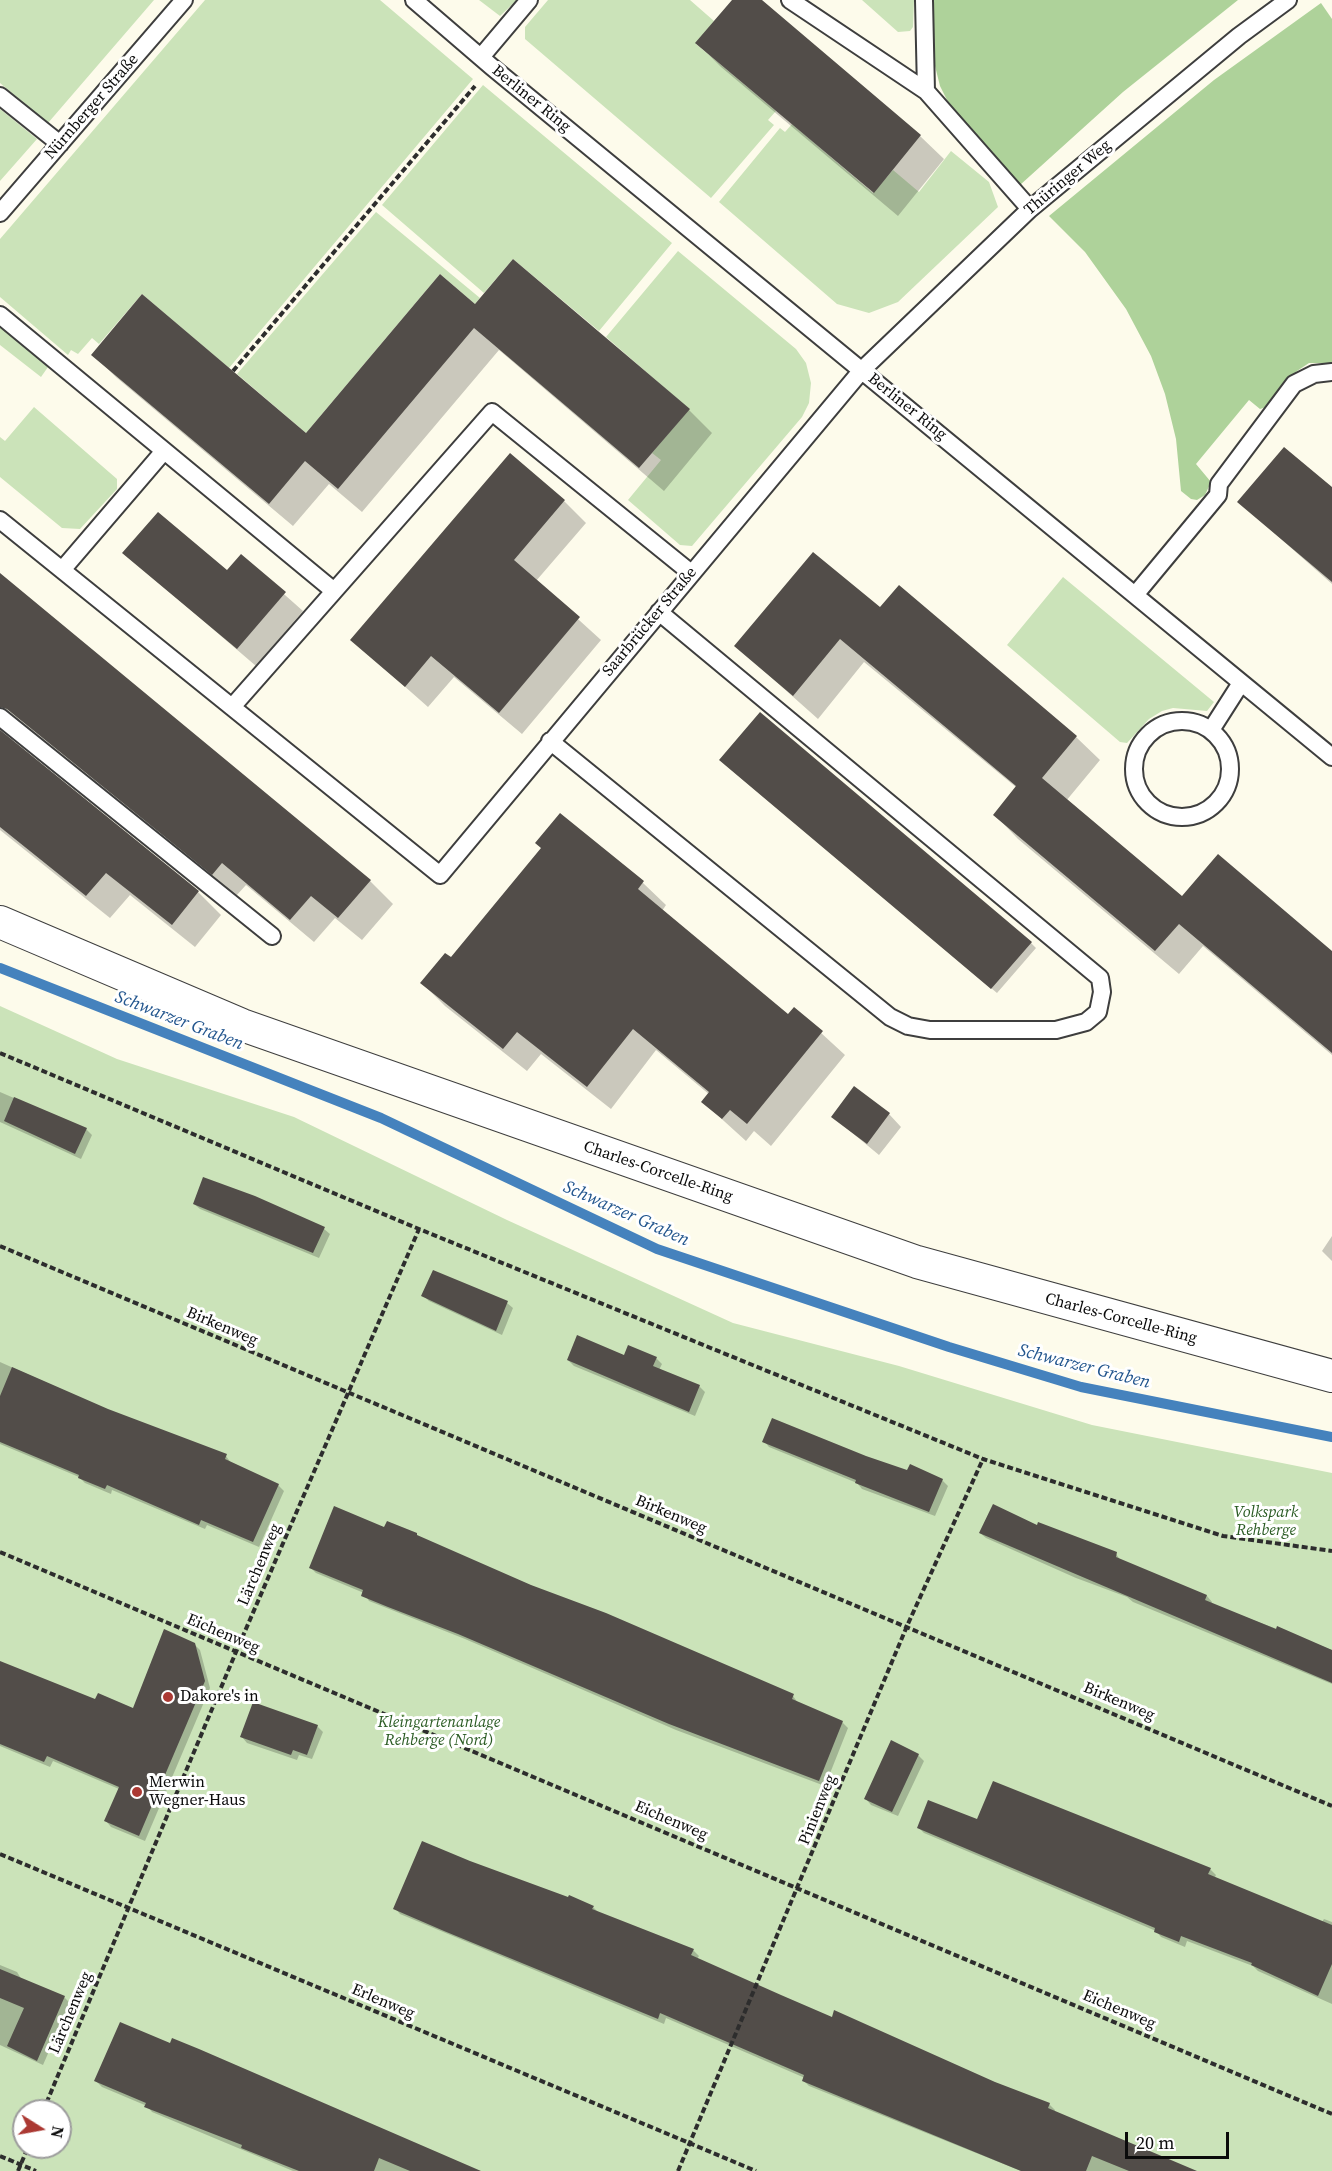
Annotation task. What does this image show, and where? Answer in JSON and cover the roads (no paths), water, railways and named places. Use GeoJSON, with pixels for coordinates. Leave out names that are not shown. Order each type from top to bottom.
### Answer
{"type":"FeatureCollection","features":[{"type":"Feature","properties":{"kind":"street","name":"Charles-Corcelle-Ring"},"geometry":{"type":"LineString","coordinates":[[0,922],[242,1025],[917,1262],[1332,1376]]}},
{"type":"Feature","properties":{"kind":"lane","name":"Nürnberger Straße"},"geometry":{"type":"LineString","coordinates":[[0,213],[184,0]]}},
{"type":"Feature","properties":{"kind":"lane","name":"Berliner Ring"},"geometry":{"type":"LineString","coordinates":[[414,0],[486,62],[1332,757]]}},
{"type":"Feature","properties":{"kind":"lane","name":"Berliner Ring"},"geometry":{"type":"LineString","coordinates":[[486,62],[529,0]]}},
{"type":"Feature","properties":{"kind":"lane"},"geometry":{"type":"LineString","coordinates":[[790,0],[926,91],[1030,209]]}},
{"type":"Feature","properties":{"kind":"lane"},"geometry":{"type":"LineString","coordinates":[[924,0],[926,91]]}},
{"type":"Feature","properties":{"kind":"lane","name":"Thüringer Weg"},"geometry":{"type":"LineString","coordinates":[[862,370],[1030,209],[1239,36],[1288,0]]}},
{"type":"Feature","properties":{"kind":"lane"},"geometry":{"type":"LineString","coordinates":[[0,96],[60,144]]}},
{"type":"Feature","properties":{"kind":"lane"},"geometry":{"type":"LineString","coordinates":[[0,315],[334,591]]}},
{"type":"Feature","properties":{"kind":"lane","name":"Saarbrücker Straße"},"geometry":{"type":"LineString","coordinates":[[232,707],[440,875],[862,370]]}},
{"type":"Feature","properties":{"kind":"lane"},"geometry":{"type":"LineString","coordinates":[[1135,596],[1218,495],[1219,484],[1294,384],[1314,374],[1332,372]]}},
{"type":"Feature","properties":{"kind":"lane"},"geometry":{"type":"LineString","coordinates":[[0,520],[232,707],[492,412],[691,573]]}},
{"type":"Feature","properties":{"kind":"lane"},"geometry":{"type":"LineString","coordinates":[[62,570],[164,451]]}},
{"type":"Feature","properties":{"kind":"lane"},"geometry":{"type":"LineString","coordinates":[[550,741],[890,1017],[908,1026],[930,1030],[1056,1030],[1086,1022],[1098,1012],[1102,992],[1100,978],[659,612]]}},
{"type":"Feature","properties":{"kind":"lane"},"geometry":{"type":"LineString","coordinates":[[1210,730],[1241,683]]}},
{"type":"Feature","properties":{"kind":"lane"},"geometry":{"type":"LineString","coordinates":[[0,717],[272,936]]}},
{"type":"Feature","properties":{"kind":"lane"},"geometry":{"type":"LineString","coordinates":[[1179,721],[1191,722],[1210,730],[1222,742],[1230,765],[1230,778],[1219,800],[1209,808],[1185,817],[1173,816],[1151,805],[1142,796],[1134,772],[1139,748],[1146,737],[1167,723],[1179,721]]}},
{"type":"Feature","properties":{"kind":"waterway","name":"Schwarzer Graben"},"geometry":{"type":"LineString","coordinates":[[0,968],[381,1118],[657,1249],[949,1347],[1081,1387],[1332,1437]]}},
{"type":"Feature","properties":{"kind":"place","name":"Dakore's in"},"geometry":{"type":"Point","coordinates":[168,1697]}},
{"type":"Feature","properties":{"kind":"place","name":"Merwin Wegner-Haus"},"geometry":{"type":"Point","coordinates":[137,1792]}},
{"type":"Feature","properties":{"kind":"park label","name":"Volkspark Rehberge"},"geometry":{"type":"Point","coordinates":[1266,1522]}},
{"type":"Feature","properties":{"kind":"park label","name":"Kleingartenanlage Rehberge (Nord)"},"geometry":{"type":"Point","coordinates":[439,1732]}}]}
